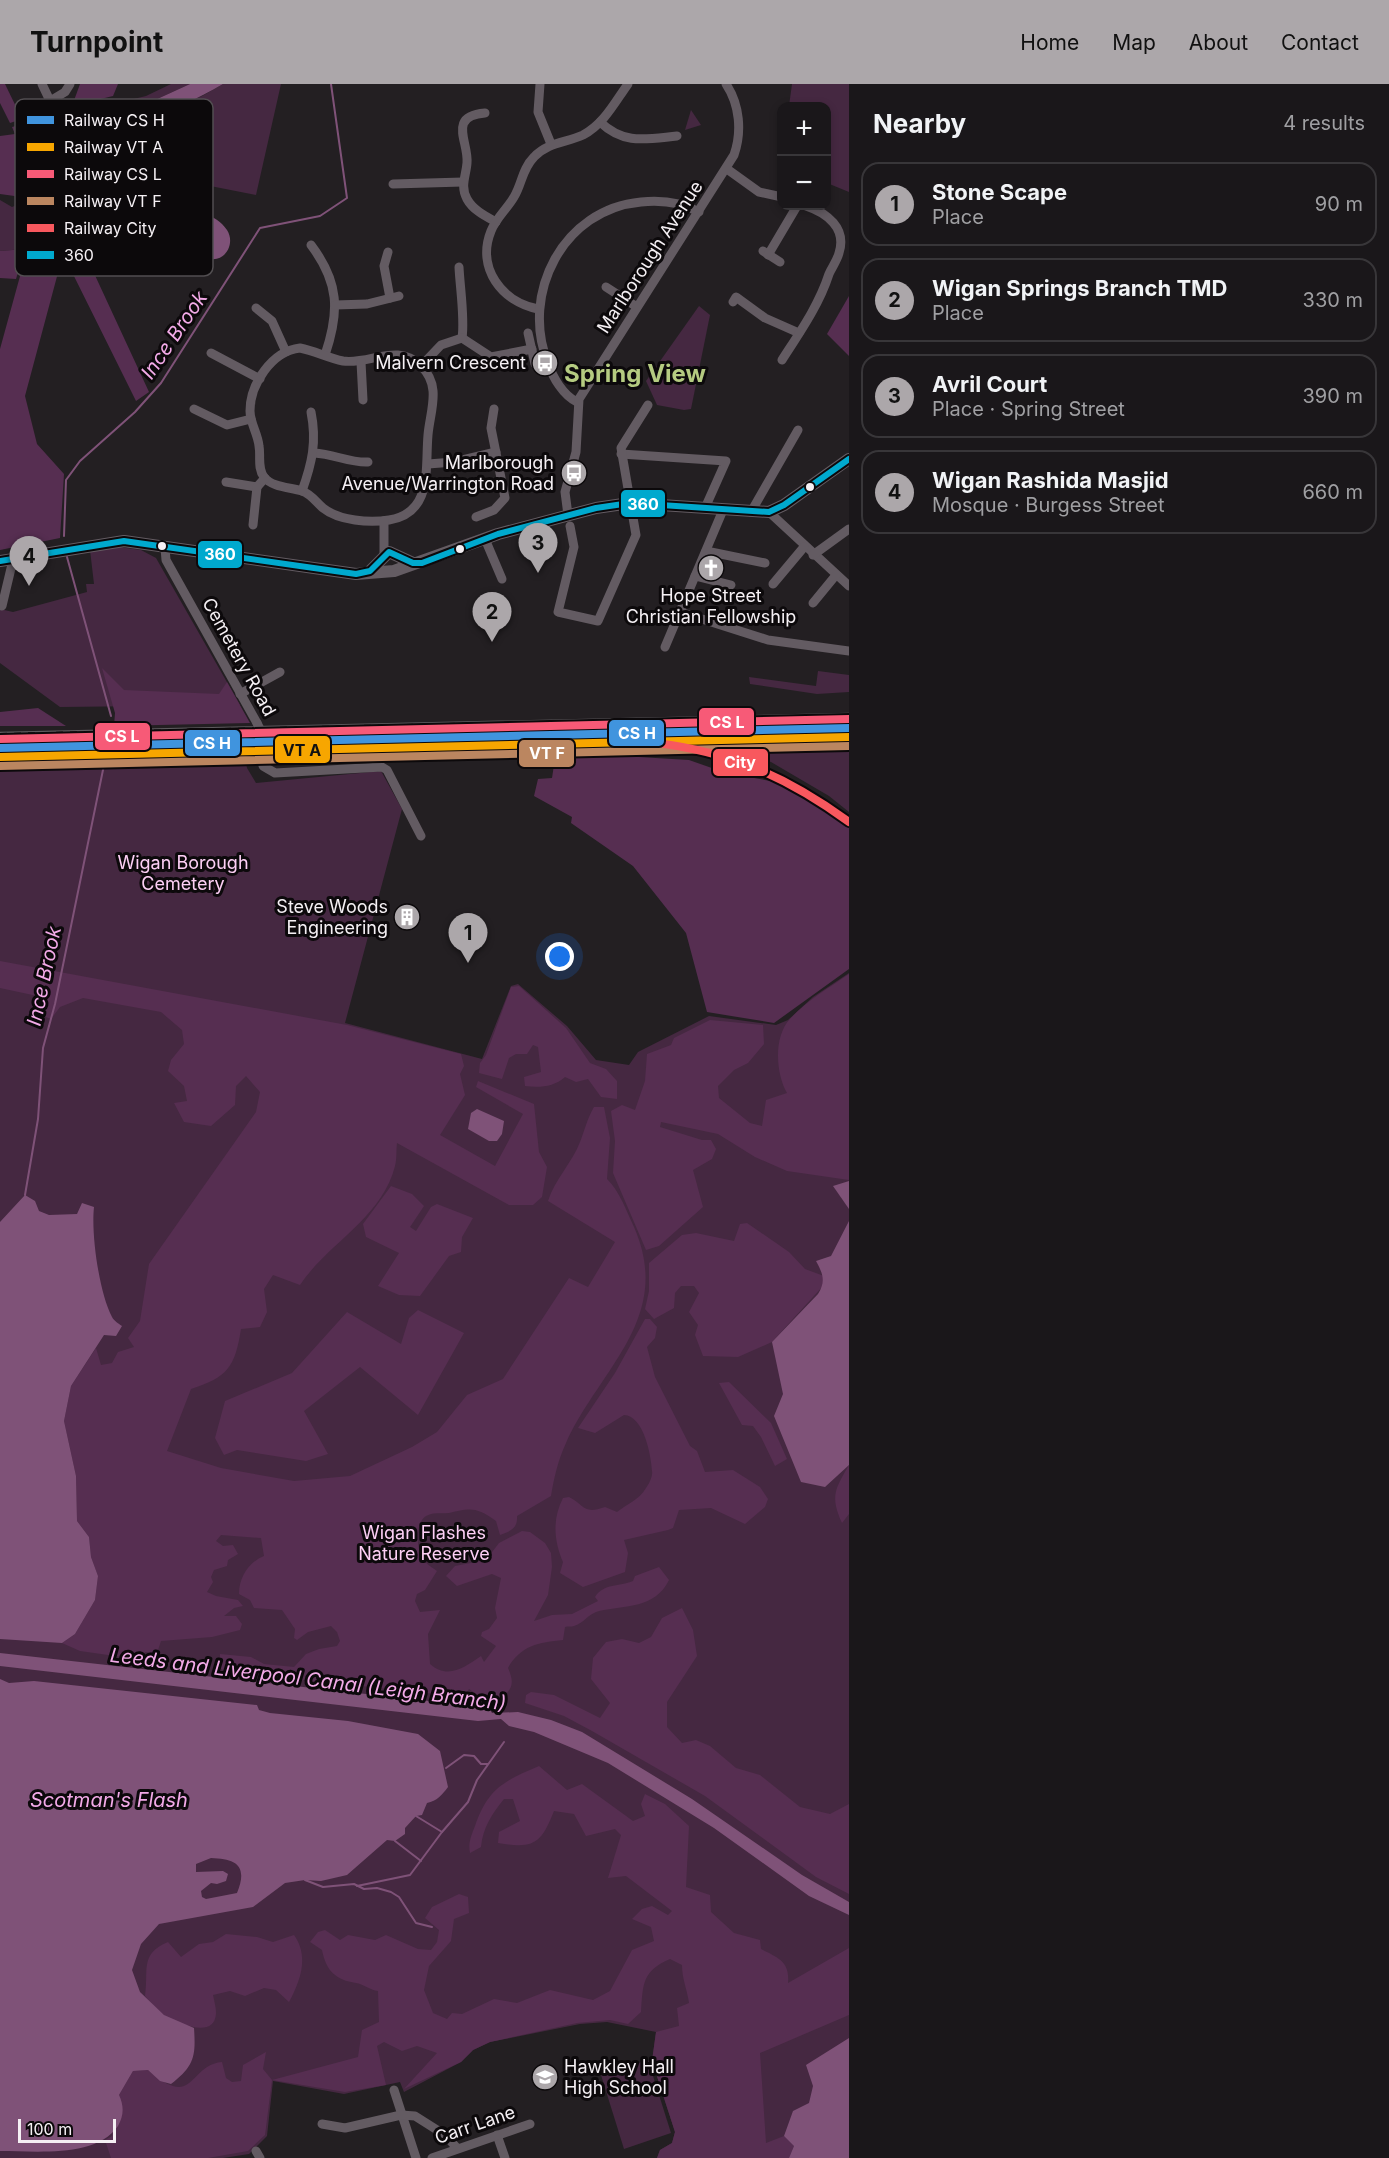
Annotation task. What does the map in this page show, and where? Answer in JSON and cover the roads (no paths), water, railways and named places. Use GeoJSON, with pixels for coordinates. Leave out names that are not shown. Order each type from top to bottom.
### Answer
{"type":"FeatureCollection","features":[{"type":"Feature","properties":{"kind":"main road"},"geometry":{"type":"LineString","coordinates":[[6,560],[108,541],[124,541],[356,574],[370,571],[390,560],[422,562],[485,539],[569,526],[630,503],[769,512],[784,505],[848,462]]}},
{"type":"Feature","properties":{"kind":"street"},"geometry":{"type":"LineString","coordinates":[[42,84],[49,99]]}},
{"type":"Feature","properties":{"kind":"street"},"geometry":{"type":"LineString","coordinates":[[56,99],[70,84]]}},
{"type":"Feature","properties":{"kind":"street"},"geometry":{"type":"LineString","coordinates":[[540,84],[538,112],[551,144]]}},
{"type":"Feature","properties":{"kind":"street"},"geometry":{"type":"LineString","coordinates":[[538,309],[511,299],[498,285],[491,273],[486,252],[491,231],[516,195],[528,163],[537,153],[551,144],[583,135],[600,122],[628,84]]}},
{"type":"Feature","properties":{"kind":"street","name":"Marlborough Avenue"},"geometry":{"type":"LineString","coordinates":[[630,503],[636,535],[598,621],[558,612],[574,547],[565,492],[576,452],[578,402],[728,169],[738,137],[736,107],[729,85]]}},
{"type":"Feature","properties":{"kind":"street"},"geometry":{"type":"LineString","coordinates":[[486,114],[470,118],[462,128],[461,135],[467,156],[463,182],[470,203],[496,222]]}},
{"type":"Feature","properties":{"kind":"street"},"geometry":{"type":"LineString","coordinates":[[600,122],[614,135],[626,139],[672,135]]}},
{"type":"Feature","properties":{"kind":"street"},"geometry":{"type":"LineString","coordinates":[[728,169],[759,192],[777,196]]}},
{"type":"Feature","properties":{"kind":"street"},"geometry":{"type":"LineString","coordinates":[[396,187],[463,182]]}},
{"type":"Feature","properties":{"kind":"street"},"geometry":{"type":"LineString","coordinates":[[578,402],[563,389],[550,370],[539,336],[538,309],[551,265],[570,236],[585,224],[610,210],[636,203],[670,202],[685,205],[699,212]]}},
{"type":"Feature","properties":{"kind":"street"},"geometry":{"type":"LineString","coordinates":[[780,262],[766,253],[794,210]]}},
{"type":"Feature","properties":{"kind":"street"},"geometry":{"type":"LineString","coordinates":[[782,360],[821,297],[841,245],[844,231],[828,216],[815,210]]}},
{"type":"Feature","properties":{"kind":"street"},"geometry":{"type":"LineString","coordinates":[[311,246],[324,263],[332,280],[335,305],[332,331],[325,355]]}},
{"type":"Feature","properties":{"kind":"street"},"geometry":{"type":"LineString","coordinates":[[335,305],[367,304],[395,297],[384,266],[388,251]]}},
{"type":"Feature","properties":{"kind":"street"},"geometry":{"type":"LineString","coordinates":[[459,267],[455,280],[464,324],[462,338]]}},
{"type":"Feature","properties":{"kind":"street"},"geometry":{"type":"LineString","coordinates":[[606,287],[637,308]]}},
{"type":"Feature","properties":{"kind":"street"},"geometry":{"type":"LineString","coordinates":[[736,297],[765,318],[799,333]]}},
{"type":"Feature","properties":{"kind":"street"},"geometry":{"type":"LineString","coordinates":[[256,308],[272,321],[286,352]]}},
{"type":"Feature","properties":{"kind":"street"},"geometry":{"type":"LineString","coordinates":[[528,333],[536,364]]}},
{"type":"Feature","properties":{"kind":"street"},"geometry":{"type":"LineString","coordinates":[[462,338],[491,357],[531,349]]}},
{"type":"Feature","properties":{"kind":"street"},"geometry":{"type":"LineString","coordinates":[[421,366],[441,345],[462,338]]}},
{"type":"Feature","properties":{"kind":"street"},"geometry":{"type":"LineString","coordinates":[[300,348],[344,361],[361,362],[393,354],[421,366],[431,382],[435,397],[429,427],[426,486],[417,504],[404,516],[384,521],[335,515],[302,491],[278,486],[265,478],[260,466],[259,446],[251,419],[251,402],[260,379],[271,362],[286,352],[300,348]]}},
{"type":"Feature","properties":{"kind":"street"},"geometry":{"type":"LineString","coordinates":[[214,358],[260,379]]}},
{"type":"Feature","properties":{"kind":"street"},"geometry":{"type":"LineString","coordinates":[[361,362],[367,396]]}},
{"type":"Feature","properties":{"kind":"street"},"geometry":{"type":"LineString","coordinates":[[630,503],[621,454],[624,443],[648,405]]}},
{"type":"Feature","properties":{"kind":"street"},"geometry":{"type":"LineString","coordinates":[[302,491],[314,453],[316,438],[310,410]]}},
{"type":"Feature","properties":{"kind":"street"},"geometry":{"type":"LineString","coordinates":[[198,414],[227,424],[251,419]]}},
{"type":"Feature","properties":{"kind":"street"},"geometry":{"type":"LineString","coordinates":[[483,517],[499,506],[505,498],[489,414]]}},
{"type":"Feature","properties":{"kind":"street"},"geometry":{"type":"LineString","coordinates":[[751,512],[798,430]]}},
{"type":"Feature","properties":{"kind":"street"},"geometry":{"type":"LineString","coordinates":[[428,464],[454,462],[496,452]]}},
{"type":"Feature","properties":{"kind":"street"},"geometry":{"type":"LineString","coordinates":[[314,453],[336,454],[354,463],[371,462]]}},
{"type":"Feature","properties":{"kind":"street"},"geometry":{"type":"LineString","coordinates":[[621,454],[726,461],[705,508]]}},
{"type":"Feature","properties":{"kind":"street"},"geometry":{"type":"LineString","coordinates":[[253,528],[257,487],[265,478]]}},
{"type":"Feature","properties":{"kind":"street"},"geometry":{"type":"LineString","coordinates":[[226,482],[257,487]]}},
{"type":"Feature","properties":{"kind":"street"},"geometry":{"type":"LineString","coordinates":[[505,498],[516,501]]}},
{"type":"Feature","properties":{"kind":"street"},"geometry":{"type":"LineString","coordinates":[[665,646],[723,510]]}},
{"type":"Feature","properties":{"kind":"street"},"geometry":{"type":"LineString","coordinates":[[769,512],[804,547],[849,586]]}},
{"type":"Feature","properties":{"kind":"street"},"geometry":{"type":"LineString","coordinates":[[384,521],[390,560]]}},
{"type":"Feature","properties":{"kind":"street"},"geometry":{"type":"LineString","coordinates":[[813,555],[849,529]]}},
{"type":"Feature","properties":{"kind":"street"},"geometry":{"type":"LineString","coordinates":[[485,539],[502,579]]}},
{"type":"Feature","properties":{"kind":"street"},"geometry":{"type":"LineString","coordinates":[[773,584],[804,547]]}},
{"type":"Feature","properties":{"kind":"street","name":"Cemetery Road"},"geometry":{"type":"LineString","coordinates":[[165,548],[166,560],[261,731],[263,766],[275,773],[382,767],[387,770],[421,836]]}},
{"type":"Feature","properties":{"kind":"street"},"geometry":{"type":"LineString","coordinates":[[706,551],[765,563]]}},
{"type":"Feature","properties":{"kind":"street"},"geometry":{"type":"LineString","coordinates":[[2,606],[6,560]]}},
{"type":"Feature","properties":{"kind":"street"},"geometry":{"type":"LineString","coordinates":[[813,603],[836,574]]}},
{"type":"Feature","properties":{"kind":"street"},"geometry":{"type":"LineString","coordinates":[[695,576],[731,585]]}},
{"type":"Feature","properties":{"kind":"street"},"geometry":{"type":"LineString","coordinates":[[680,612],[768,640],[849,651]]}},
{"type":"Feature","properties":{"kind":"street"},"geometry":{"type":"LineString","coordinates":[[240,694],[280,672]]}},
{"type":"Feature","properties":{"kind":"street"},"geometry":{"type":"LineString","coordinates":[[394,2090],[416,2158]]}},
{"type":"Feature","properties":{"kind":"street"},"geometry":{"type":"LineString","coordinates":[[322,2124],[345,2128],[401,2115],[415,2116],[445,2135],[457,2148]]}},
{"type":"Feature","properties":{"kind":"street","name":"Carr Lane"},"geometry":{"type":"LineString","coordinates":[[432,2158],[530,2124]]}},
{"type":"Feature","properties":{"kind":"street"},"geometry":{"type":"LineString","coordinates":[[497,2135],[505,2158]]}},
{"type":"Feature","properties":{"kind":"water"},"geometry":{"type":"Polygon","coordinates":[[[190,84],[223,84],[194,99],[157,99],[190,84]]]}},
{"type":"Feature","properties":{"kind":"water"},"geometry":{"type":"Polygon","coordinates":[[[213,218],[225,227],[230,240],[228,250],[217,259],[213,259],[213,218]]]}},
{"type":"Feature","properties":{"kind":"water"},"geometry":{"type":"Polygon","coordinates":[[[477,1109],[504,1121],[502,1134],[497,1141],[489,1141],[468,1129],[471,1113],[477,1109]]]}},
{"type":"Feature","properties":{"kind":"water"},"geometry":{"type":"Polygon","coordinates":[[[849,1181],[849,1209],[833,1186],[849,1181]]]}},
{"type":"Feature","properties":{"kind":"water"},"geometry":{"type":"Polygon","coordinates":[[[25,1195],[35,1201],[39,1211],[49,1215],[77,1214],[82,1203],[94,1207],[97,1263],[103,1293],[112,1317],[122,1326],[116,1336],[104,1335],[71,1386],[64,1421],[76,1476],[77,1521],[89,1537],[91,1557],[98,1576],[95,1600],[75,1634],[62,1643],[0,1639],[0,1222],[25,1195]]]}},
{"type":"Feature","properties":{"kind":"water"},"geometry":{"type":"Polygon","coordinates":[[[849,1221],[849,1465],[825,1487],[801,1482],[774,1416],[783,1394],[772,1342],[818,1294],[823,1278],[816,1261],[831,1256],[849,1221]]]}},
{"type":"Feature","properties":{"kind":"water","name":"Leeds and Liverpool Canal (Leigh Branch)"},"geometry":{"type":"Polygon","coordinates":[[[0,1653],[489,1708],[492,1713],[518,1712],[551,1720],[582,1732],[692,1799],[802,1875],[849,1902],[849,1915],[809,1896],[714,1828],[608,1763],[534,1732],[509,1726],[501,1719],[478,1721],[0,1666],[0,1653]]]}},
{"type":"Feature","properties":{"kind":"water","name":"Scotman's Flash"},"geometry":{"type":"Polygon","coordinates":[[[0,1679],[9,1683],[34,1681],[257,1705],[259,1710],[270,1713],[348,1721],[418,1734],[440,1751],[448,1787],[434,1801],[427,1803],[422,1815],[416,1816],[405,1828],[405,1834],[395,1841],[387,1840],[347,1875],[321,1881],[305,1880],[285,1883],[253,1907],[159,1924],[141,1944],[132,1970],[140,1992],[164,2015],[194,2028],[194,2054],[189,2066],[179,2078],[171,2084],[160,2081],[148,2070],[133,2071],[119,2095],[123,2111],[118,2126],[108,2136],[95,2143],[80,2148],[47,2152],[0,2151],[0,1679]],[[211,1858],[196,1864],[196,1872],[223,1871],[228,1874],[226,1881],[211,1883],[201,1891],[202,1897],[206,1899],[237,1893],[241,1876],[238,1866],[234,1862],[211,1858]]]}},
{"type":"Feature","properties":{"kind":"water"},"geometry":{"type":"Polygon","coordinates":[[[849,2038],[849,2158],[789,2158],[794,2146],[784,2136],[793,2111],[809,2103],[813,2086],[806,2065],[849,2038]]]}},
{"type":"Feature","properties":{"kind":"waterway","name":"Ince Brook"},"geometry":{"type":"LineString","coordinates":[[64,536],[66,480],[80,461],[135,412],[161,383],[260,228],[320,216],[347,198],[331,84]]}},
{"type":"Feature","properties":{"kind":"waterway","name":"Ince Brook"},"geometry":{"type":"LineString","coordinates":[[67,557],[111,716]]}},
{"type":"Feature","properties":{"kind":"waterway","name":"Ince Brook"},"geometry":{"type":"LineString","coordinates":[[25,1195],[38,1119],[43,1048],[55,1004],[104,765]]}},
{"type":"Feature","properties":{"kind":"waterway"},"geometry":{"type":"LineString","coordinates":[[357,1886],[410,1875],[468,1802],[477,1780],[504,1742]]}},
{"type":"Feature","properties":{"kind":"waterway"},"geometry":{"type":"LineString","coordinates":[[446,1768],[464,1755],[474,1756],[481,1764],[488,1764]]}},
{"type":"Feature","properties":{"kind":"waterway"},"geometry":{"type":"LineString","coordinates":[[416,1816],[442,1832]]}},
{"type":"Feature","properties":{"kind":"waterway"},"geometry":{"type":"LineString","coordinates":[[395,1841],[421,1861]]}},
{"type":"Feature","properties":{"kind":"waterway"},"geometry":{"type":"LineString","coordinates":[[305,1880],[323,1887],[354,1884],[364,1889],[377,1888],[391,1892],[399,1897],[416,1923],[432,1927]]}},
{"type":"Feature","properties":{"kind":"railway"},"geometry":{"type":"LineString","coordinates":[[0,734],[849,715]]}},
{"type":"Feature","properties":{"kind":"railway"},"geometry":{"type":"LineString","coordinates":[[618,740],[849,735]]}},
{"type":"Feature","properties":{"kind":"railway"},"geometry":{"type":"LineString","coordinates":[[0,755],[139,752]]}},
{"type":"Feature","properties":{"kind":"rail line","name":"City"},"geometry":{"type":"LineString","coordinates":[[618,740],[682,747],[740,762],[795,787],[849,822]]}},
{"type":"Feature","properties":{"kind":"place","name":"Malvern Crescent"},"geometry":{"type":"Point","coordinates":[545,363]}},
{"type":"Feature","properties":{"kind":"place","name":"Marlborough Avenue/Warrington Road"},"geometry":{"type":"Point","coordinates":[574,473]}},
{"type":"Feature","properties":{"kind":"place","name":"Hope Street Christian Fellowship"},"geometry":{"type":"Point","coordinates":[711,568]}},
{"type":"Feature","properties":{"kind":"place","name":"Avril Court"},"geometry":{"type":"Point","coordinates":[538,573]}},
{"type":"Feature","properties":{"kind":"place","name":"Wigan Rashida Masjid"},"geometry":{"type":"Point","coordinates":[29,586]}},
{"type":"Feature","properties":{"kind":"place","name":"Wigan Springs Branch TMD"},"geometry":{"type":"Point","coordinates":[492,642]}},
{"type":"Feature","properties":{"kind":"place","name":"Steve Woods Engineering"},"geometry":{"type":"Point","coordinates":[407,917]}},
{"type":"Feature","properties":{"kind":"place","name":"Stone Scape"},"geometry":{"type":"Point","coordinates":[468,963]}},
{"type":"Feature","properties":{"kind":"place","name":"Hawkley Hall High School"},"geometry":{"type":"Point","coordinates":[545,2077]}},
{"type":"Feature","properties":{"kind":"district","name":"Spring View"},"geometry":{"type":"Point","coordinates":[635,374]}},
{"type":"Feature","properties":{"kind":"park label","name":"Wigan Borough Cemetery"},"geometry":{"type":"Point","coordinates":[183,873]}},
{"type":"Feature","properties":{"kind":"park label","name":"Wigan Flashes Nature Reserve"},"geometry":{"type":"Point","coordinates":[424,1543]}}]}
